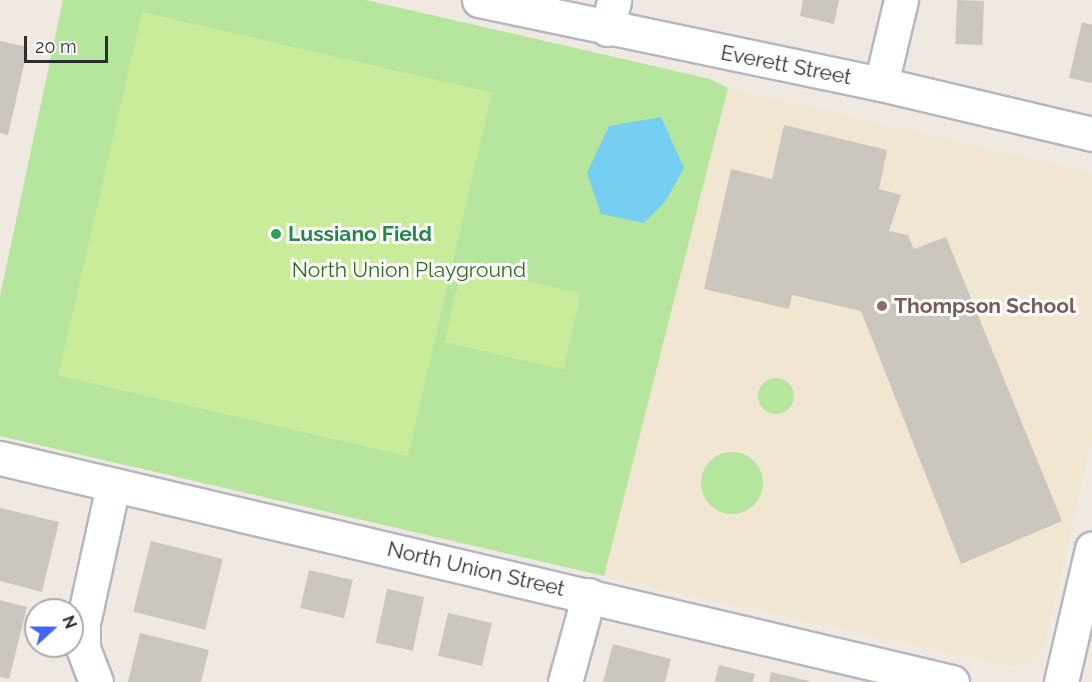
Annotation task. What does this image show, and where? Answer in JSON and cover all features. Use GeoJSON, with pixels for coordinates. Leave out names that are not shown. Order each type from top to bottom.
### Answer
{"type":"FeatureCollection","features":[{"type":"Feature","properties":{"kind":"street","name":"Everett Street"},"geometry":{"type":"LineString","coordinates":[[479,0],[610,14],[881,84],[1092,134]]}},
{"type":"Feature","properties":{"kind":"street"},"geometry":{"type":"LineString","coordinates":[[881,84],[902,0]]}},
{"type":"Feature","properties":{"kind":"street","name":"North Union Street"},"geometry":{"type":"LineString","coordinates":[[0,458],[952,682]]}},
{"type":"Feature","properties":{"kind":"street"},"geometry":{"type":"LineString","coordinates":[[96,682],[83,648],[83,623],[113,485]]}},
{"type":"Feature","properties":{"kind":"street"},"geometry":{"type":"LineString","coordinates":[[1061,682],[1092,549]]}},
{"type":"Feature","properties":{"kind":"street"},"geometry":{"type":"LineString","coordinates":[[565,682],[589,596]]}},
{"type":"Feature","properties":{"kind":"shaded area","name":"Thompson School"},"geometry":{"type":"Polygon","coordinates":[[[728,88],[1092,173],[1092,439],[1044,646],[1034,661],[1009,666],[604,576],[728,88]]]}},
{"type":"Feature","properties":{"kind":"green space","name":"North Union Playground"},"geometry":{"type":"Polygon","coordinates":[[[63,0],[366,0],[710,79],[728,88],[604,576],[0,436],[0,296],[63,0]]]}},
{"type":"Feature","properties":{"kind":"green space","name":"Lussiano Field"},"geometry":{"type":"Polygon","coordinates":[[[142,12],[492,93],[408,456],[58,375],[142,12]]]}},
{"type":"Feature","properties":{"kind":"green space"},"geometry":{"type":"Polygon","coordinates":[[[462,266],[581,293],[563,369],[444,342],[462,266]]]}},
{"type":"Feature","properties":{"kind":"green space"},"geometry":{"type":"Polygon","coordinates":[[[776,378],[789,383],[794,396],[789,409],[776,414],[763,409],[758,396],[763,383],[776,378]]]}},
{"type":"Feature","properties":{"kind":"green space"},"geometry":{"type":"Polygon","coordinates":[[[732,452],[749,457],[754,461],[758,466],[763,483],[758,500],[754,505],[749,509],[732,514],[715,509],[710,505],[706,500],[701,483],[706,466],[710,461],[715,457],[732,452]]]}},
{"type":"Feature","properties":{"kind":"water"},"geometry":{"type":"Polygon","coordinates":[[[661,117],[684,168],[665,202],[644,223],[601,214],[587,173],[609,126],[661,117]]]}},
{"type":"Feature","properties":{"kind":"building"},"geometry":{"type":"Polygon","coordinates":[[[803,0],[839,0],[834,24],[800,16],[803,0]]]}},
{"type":"Feature","properties":{"kind":"building"},"geometry":{"type":"Polygon","coordinates":[[[957,0],[984,1],[982,45],[955,44],[957,0]]]}},
{"type":"Feature","properties":{"kind":"building"},"geometry":{"type":"Polygon","coordinates":[[[1082,22],[1092,25],[1092,83],[1069,78],[1082,22]]]}},
{"type":"Feature","properties":{"kind":"building"},"geometry":{"type":"Polygon","coordinates":[[[0,41],[28,47],[8,135],[0,133],[0,41]]]}},
{"type":"Feature","properties":{"kind":"building"},"geometry":{"type":"Polygon","coordinates":[[[784,125],[887,150],[879,189],[901,195],[889,231],[908,235],[914,249],[946,237],[1062,521],[961,564],[861,311],[792,295],[789,309],[704,289],[731,169],[772,179],[784,125]]]}},
{"type":"Feature","properties":{"kind":"building"},"geometry":{"type":"Polygon","coordinates":[[[0,508],[59,522],[42,592],[0,581],[0,508]]]}},
{"type":"Feature","properties":{"kind":"building"},"geometry":{"type":"Polygon","coordinates":[[[151,541],[223,559],[205,630],[133,612],[151,541]]]}},
{"type":"Feature","properties":{"kind":"building"},"geometry":{"type":"Polygon","coordinates":[[[309,570],[353,580],[344,618],[300,608],[309,570]]]}},
{"type":"Feature","properties":{"kind":"building"},"geometry":{"type":"Polygon","coordinates":[[[387,589],[424,597],[413,651],[376,643],[387,589]]]}},
{"type":"Feature","properties":{"kind":"building"},"geometry":{"type":"Polygon","coordinates":[[[0,600],[24,606],[24,619],[9,679],[0,677],[0,600]]]}},
{"type":"Feature","properties":{"kind":"building"},"geometry":{"type":"Polygon","coordinates":[[[448,613],[492,623],[482,666],[438,656],[448,613]]]}},
{"type":"Feature","properties":{"kind":"building"},"geometry":{"type":"Polygon","coordinates":[[[140,633],[209,650],[201,682],[128,682],[140,633]]]}},
{"type":"Feature","properties":{"kind":"building"},"geometry":{"type":"Polygon","coordinates":[[[613,644],[671,659],[665,682],[603,682],[613,644]]]}},
{"type":"Feature","properties":{"kind":"building"},"geometry":{"type":"Polygon","coordinates":[[[719,665],[755,674],[753,682],[715,682],[719,665]]]}},
{"type":"Feature","properties":{"kind":"building"},"geometry":{"type":"Polygon","coordinates":[[[771,672],[809,681],[809,682],[769,682],[771,672]]]}},
{"type":"Feature","properties":{"kind":"place","name":"Lussiano Field"},"geometry":{"type":"Point","coordinates":[276,234]}},
{"type":"Feature","properties":{"kind":"place","name":"Thompson School"},"geometry":{"type":"Point","coordinates":[882,306]}}]}
